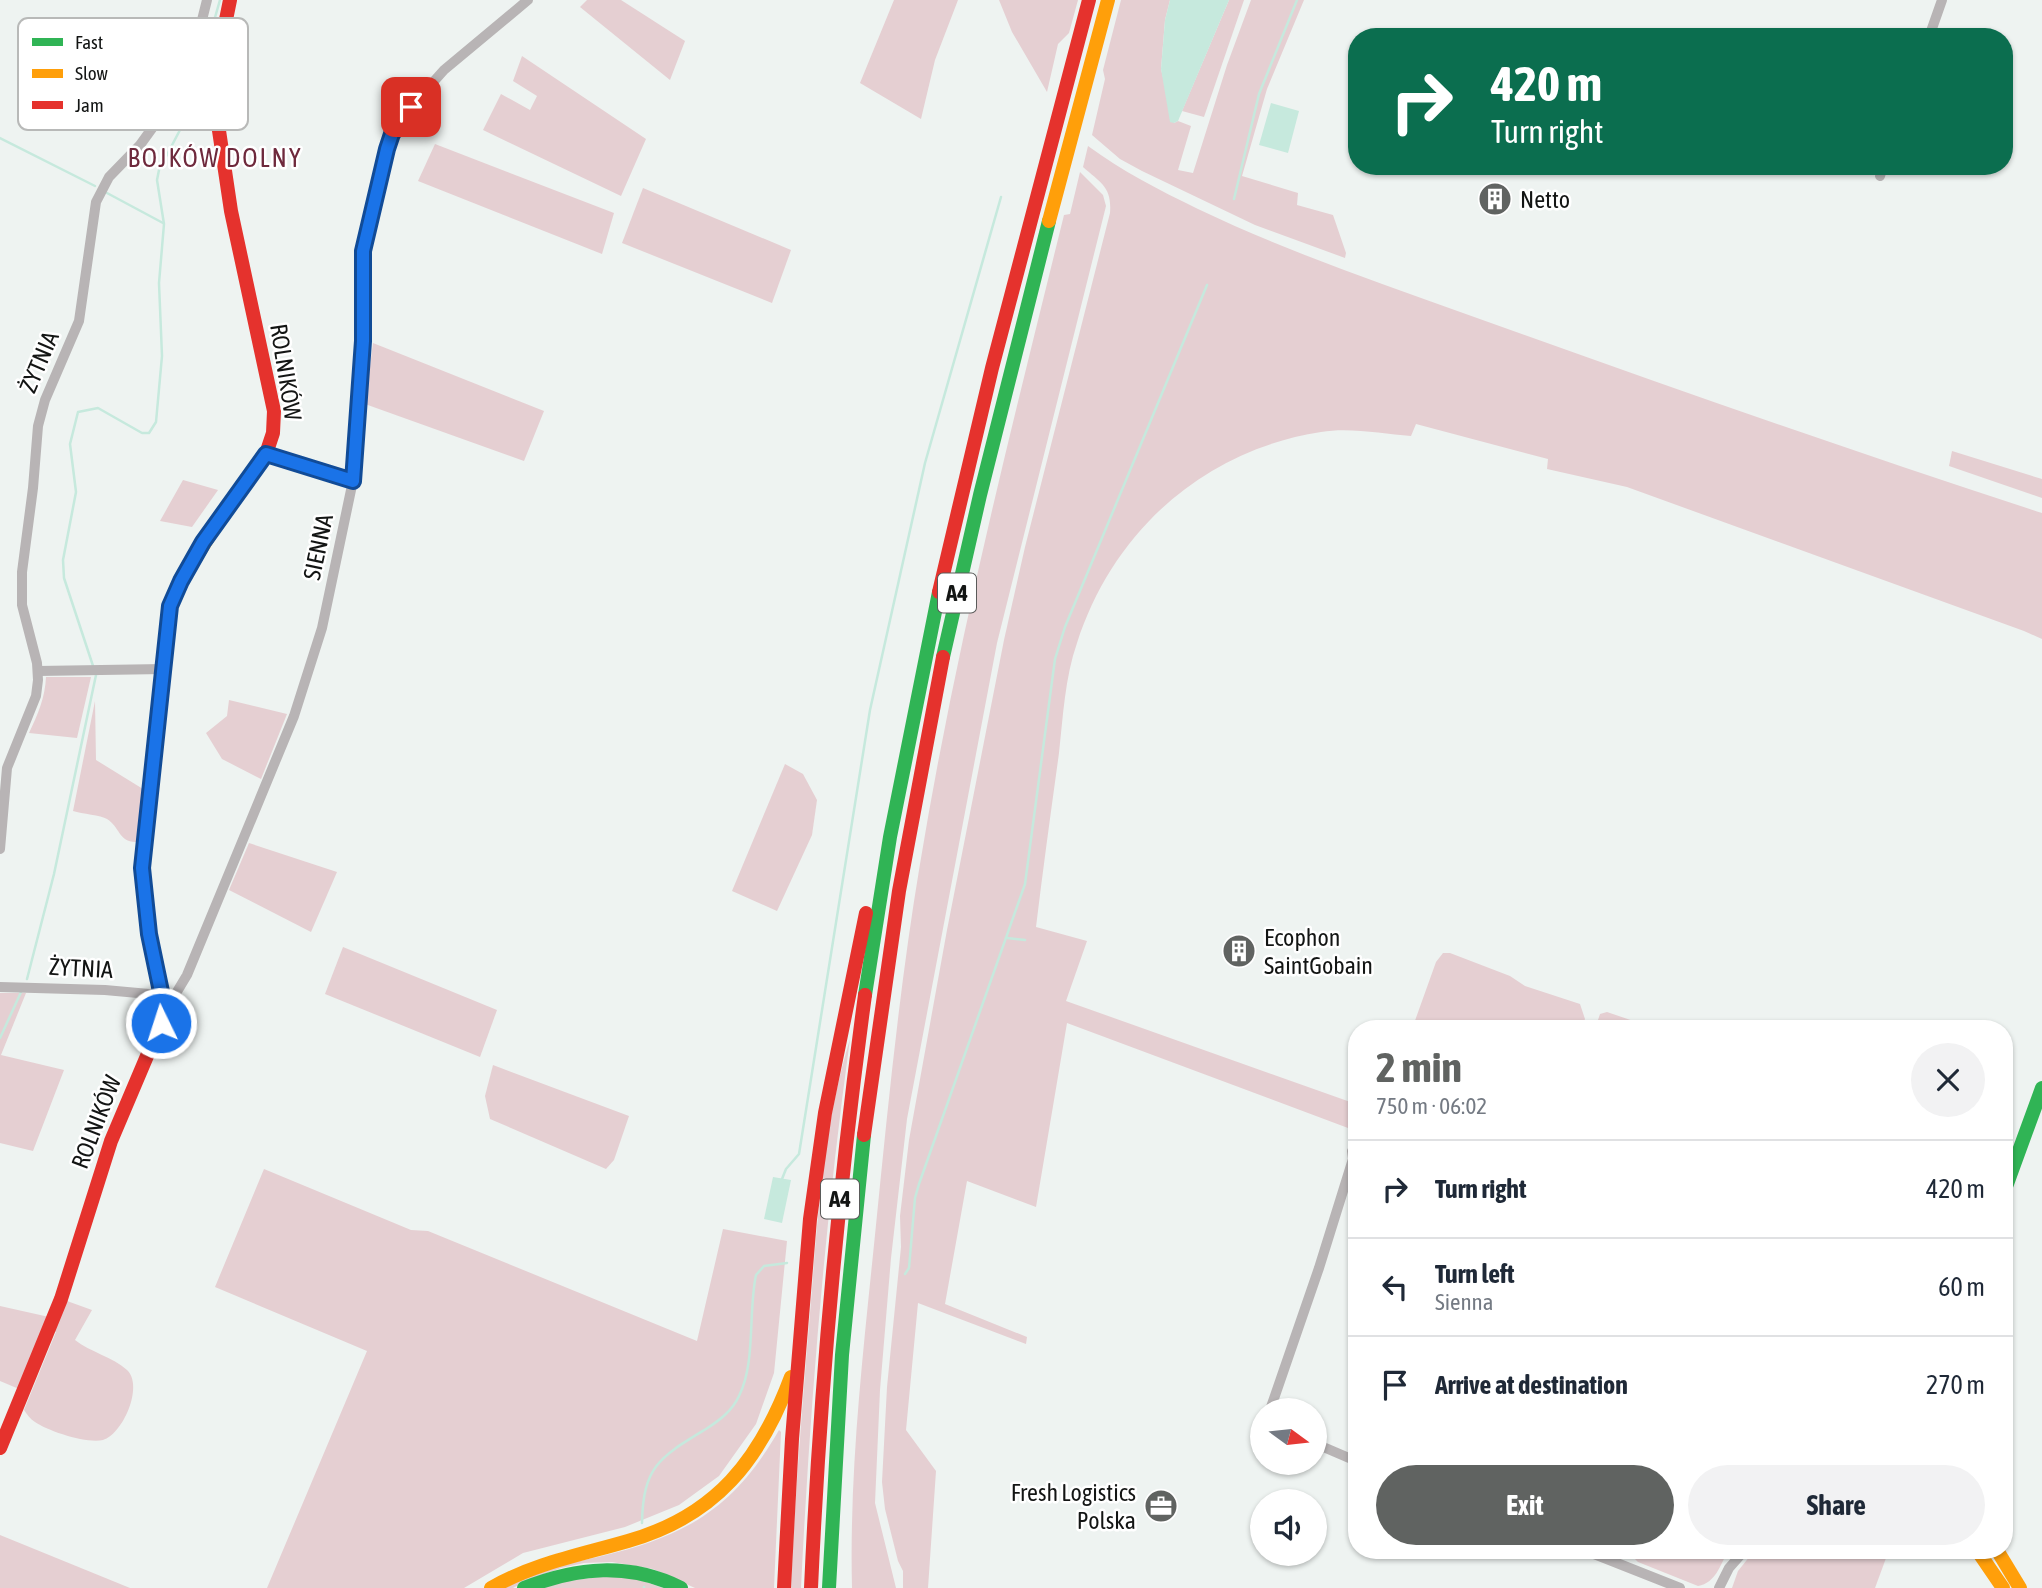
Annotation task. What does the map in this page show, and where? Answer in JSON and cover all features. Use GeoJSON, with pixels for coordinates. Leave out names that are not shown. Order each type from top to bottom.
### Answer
{"type":"FeatureCollection","features":[{"type":"Feature","properties":{"kind":"main road","name":"ROLNIKÓW"},"geometry":{"type":"LineString","coordinates":[[227,18],[230,0]]}},
{"type":"Feature","properties":{"kind":"main road","name":"A4"},"geometry":{"type":"LineString","coordinates":[[811,1588],[822,1398],[838,1212],[871,961],[895,812],[954,525],[1089,0]]}},
{"type":"Feature","properties":{"kind":"main road","name":"A4"},"geometry":{"type":"LineString","coordinates":[[829,1588],[841,1376],[870,1101],[887,971],[915,804],[941,667],[973,522],[1108,0]]}},
{"type":"Feature","properties":{"kind":"main road","name":"ROLNIKÓW"},"geometry":{"type":"LineString","coordinates":[[0,1448],[61,1299],[111,1141],[161,1023],[162,1000],[149,934],[142,868],[172,600],[203,542],[266,454],[273,433],[274,411],[231,211],[219,130]]}},
{"type":"Feature","properties":{"kind":"main road"},"geometry":{"type":"LineString","coordinates":[[784,1588],[810,1219],[825,1113],[874,871],[895,812]]}},
{"type":"Feature","properties":{"kind":"main road"},"geometry":{"type":"LineString","coordinates":[[2013,1167],[2042,1088]]}},
{"type":"Feature","properties":{"kind":"main road"},"geometry":{"type":"LineString","coordinates":[[491,1588],[543,1562],[649,1535],[681,1522],[703,1508],[730,1484],[755,1454],[778,1413],[799,1350]]}},
{"type":"Feature","properties":{"kind":"main road"},"geometry":{"type":"LineString","coordinates":[[841,1376],[842,1588]]}},
{"type":"Feature","properties":{"kind":"main road"},"geometry":{"type":"LineString","coordinates":[[1982,1559],[2003,1588]]}},
{"type":"Feature","properties":{"kind":"main road"},"geometry":{"type":"LineString","coordinates":[[2002,1559],[2020,1588]]}},
{"type":"Feature","properties":{"kind":"main road"},"geometry":{"type":"LineString","coordinates":[[524,1588],[547,1578],[604,1568],[651,1575],[681,1588]]}},
{"type":"Feature","properties":{"kind":"street","name":"ŻYTNIA"},"geometry":{"type":"LineString","coordinates":[[202,18],[206,0]]}},
{"type":"Feature","properties":{"kind":"street","name":"SIENNA"},"geometry":{"type":"LineString","coordinates":[[162,1000],[175,995],[187,975],[293,716],[322,628],[354,476],[363,341],[363,251],[392,134],[443,70],[528,0]]}},
{"type":"Feature","properties":{"kind":"street"},"geometry":{"type":"LineString","coordinates":[[1932,28],[1942,0]]}},
{"type":"Feature","properties":{"kind":"street","name":"ŻYTNIA"},"geometry":{"type":"LineString","coordinates":[[0,849],[7,768],[36,696],[37,671],[22,605],[22,572],[38,425],[45,400],[79,321],[96,202],[109,177],[151,130]]}},
{"type":"Feature","properties":{"kind":"street"},"geometry":{"type":"LineString","coordinates":[[266,454],[354,476]]}},
{"type":"Feature","properties":{"kind":"street"},"geometry":{"type":"LineString","coordinates":[[37,671],[164,669]]}},
{"type":"Feature","properties":{"kind":"street","name":"ŻYTNIA"},"geometry":{"type":"LineString","coordinates":[[0,987],[105,990],[162,1000]]}},
{"type":"Feature","properties":{"kind":"street"},"geometry":{"type":"LineString","coordinates":[[1274,1398],[1348,1175]]}},
{"type":"Feature","properties":{"kind":"street"},"geometry":{"type":"LineString","coordinates":[[1327,1449],[1348,1458]]}},
{"type":"Feature","properties":{"kind":"street"},"geometry":{"type":"LineString","coordinates":[[1607,1559],[1680,1588]]}},
{"type":"Feature","properties":{"kind":"street"},"geometry":{"type":"LineString","coordinates":[[1719,1588],[1729,1567],[1737,1559]]}},
{"type":"Feature","properties":{"kind":"shaded area"},"geometry":{"type":"Polygon","coordinates":[[[587,0],[621,0],[685,41],[670,80],[580,7],[587,0]]]}},
{"type":"Feature","properties":{"kind":"shaded area"},"geometry":{"type":"Polygon","coordinates":[[[894,0],[958,0],[935,60],[921,119],[860,83],[894,0]]]}},
{"type":"Feature","properties":{"kind":"shaded area"},"geometry":{"type":"Polygon","coordinates":[[[999,0],[1078,0],[1069,33],[1058,44],[1047,92],[1012,32],[999,0]]]}},
{"type":"Feature","properties":{"kind":"shaded area"},"geometry":{"type":"Polygon","coordinates":[[[1121,0],[1170,0],[1165,20],[1161,69],[1174,123],[1178,121],[1191,126],[1178,170],[1193,173],[1251,0],[1304,0],[1267,89],[1242,176],[1298,193],[1297,205],[1333,215],[1346,253],[1345,258],[1255,225],[1142,171],[1120,159],[1092,135],[1105,79],[1103,70],[1121,0]]]}},
{"type":"Feature","properties":{"kind":"shaded area"},"geometry":{"type":"Polygon","coordinates":[[[1170,0],[1229,0],[1178,121],[1174,123],[1170,122],[1161,69],[1165,20],[1170,0]]]}},
{"type":"Feature","properties":{"kind":"shaded area"},"geometry":{"type":"Polygon","coordinates":[[[1229,0],[1244,0],[1204,117],[1182,111],[1229,0]]]}},
{"type":"Feature","properties":{"kind":"shaded area"},"geometry":{"type":"Polygon","coordinates":[[[522,56],[646,139],[621,196],[483,130],[501,94],[530,110],[537,96],[513,81],[522,56]]]}},
{"type":"Feature","properties":{"kind":"shaded area"},"geometry":{"type":"Polygon","coordinates":[[[1271,103],[1299,111],[1288,153],[1259,145],[1271,103]]]}},
{"type":"Feature","properties":{"kind":"shaded area"},"geometry":{"type":"Polygon","coordinates":[[[435,144],[614,213],[602,254],[418,181],[435,144]]]}},
{"type":"Feature","properties":{"kind":"shaded area"},"geometry":{"type":"Polygon","coordinates":[[[1088,146],[1141,180],[1198,209],[1329,264],[1752,415],[2042,513],[2042,639],[1627,487],[1547,469],[1548,459],[1416,424],[1411,436],[1332,431],[1278,442],[1239,457],[1202,477],[1169,502],[1139,532],[1114,565],[1093,603],[1077,643],[1065,697],[1036,927],[1087,941],[1066,1001],[1348,1101],[1348,1128],[1067,1023],[1036,1207],[967,1181],[945,1304],[1027,1337],[1026,1344],[918,1303],[906,1430],[936,1471],[928,1588],[903,1588],[903,1571],[885,1509],[882,1482],[887,1387],[901,1247],[900,1216],[909,1140],[1004,640],[1110,213],[1107,191],[1083,167],[1088,146]]]}},
{"type":"Feature","properties":{"kind":"shaded area"},"geometry":{"type":"Polygon","coordinates":[[[1080,172],[1103,195],[1106,206],[997,643],[907,1119],[891,1258],[880,1390],[875,1503],[896,1588],[852,1588],[853,1497],[862,1361],[895,1044],[920,864],[967,619],[1064,215],[1070,214],[1080,172]]]}},
{"type":"Feature","properties":{"kind":"shaded area"},"geometry":{"type":"Polygon","coordinates":[[[643,188],[791,250],[772,303],[622,243],[643,188]]]}},
{"type":"Feature","properties":{"kind":"shaded area"},"geometry":{"type":"Polygon","coordinates":[[[373,343],[544,411],[524,461],[365,404],[373,343]]]}},
{"type":"Feature","properties":{"kind":"shaded area"},"geometry":{"type":"Polygon","coordinates":[[[1952,451],[2042,479],[2042,498],[1949,466],[1952,451]]]}},
{"type":"Feature","properties":{"kind":"shaded area"},"geometry":{"type":"Polygon","coordinates":[[[183,480],[218,490],[192,527],[160,521],[183,480]]]}},
{"type":"Feature","properties":{"kind":"shaded area"},"geometry":{"type":"Polygon","coordinates":[[[46,677],[91,677],[77,738],[29,733],[40,706],[46,677]]]}},
{"type":"Feature","properties":{"kind":"shaded area"},"geometry":{"type":"Polygon","coordinates":[[[229,700],[287,714],[261,779],[222,759],[206,733],[227,716],[229,700]]]}},
{"type":"Feature","properties":{"kind":"shaded area"},"geometry":{"type":"Polygon","coordinates":[[[95,701],[96,760],[143,789],[140,835],[137,842],[127,840],[104,818],[73,811],[95,701]]]}},
{"type":"Feature","properties":{"kind":"shaded area"},"geometry":{"type":"Polygon","coordinates":[[[785,764],[803,774],[817,800],[812,835],[777,911],[732,891],[785,764]]]}},
{"type":"Feature","properties":{"kind":"shaded area"},"geometry":{"type":"Polygon","coordinates":[[[249,843],[337,872],[311,932],[229,890],[249,843]]]}},
{"type":"Feature","properties":{"kind":"shaded area"},"geometry":{"type":"Polygon","coordinates":[[[343,947],[497,1010],[480,1057],[325,994],[343,947]]]}},
{"type":"Feature","properties":{"kind":"shaded area"},"geometry":{"type":"Polygon","coordinates":[[[1443,953],[1450,953],[1510,976],[1525,986],[1580,1004],[1585,1019],[1415,1020],[1436,962],[1443,953]]]}},
{"type":"Feature","properties":{"kind":"shaded area"},"geometry":{"type":"Polygon","coordinates":[[[0,993],[26,993],[1,1055],[64,1070],[33,1151],[0,1143],[0,993]]]}},
{"type":"Feature","properties":{"kind":"shaded area"},"geometry":{"type":"Polygon","coordinates":[[[1607,1012],[1631,1020],[1598,1020],[1600,1014],[1607,1012]]]}},
{"type":"Feature","properties":{"kind":"shaded area"},"geometry":{"type":"Polygon","coordinates":[[[850,1039],[820,1313],[801,1588],[791,1588],[820,1202],[834,1103],[850,1039]]]}},
{"type":"Feature","properties":{"kind":"shaded area"},"geometry":{"type":"Polygon","coordinates":[[[493,1065],[629,1116],[614,1160],[606,1169],[490,1119],[485,1096],[493,1065]]]}},
{"type":"Feature","properties":{"kind":"shaded area"},"geometry":{"type":"Polygon","coordinates":[[[264,1169],[411,1230],[428,1231],[697,1341],[723,1229],[787,1241],[774,1373],[756,1424],[719,1476],[679,1505],[625,1527],[523,1553],[464,1588],[267,1588],[367,1351],[215,1287],[264,1169]]]}},
{"type":"Feature","properties":{"kind":"shaded area"},"geometry":{"type":"Polygon","coordinates":[[[773,1177],[791,1180],[782,1223],[764,1219],[773,1177]]]}},
{"type":"Feature","properties":{"kind":"shaded area"},"geometry":{"type":"Polygon","coordinates":[[[67,1301],[92,1310],[75,1340],[121,1365],[132,1377],[129,1409],[118,1429],[103,1440],[87,1440],[58,1433],[35,1422],[24,1410],[56,1332],[46,1327],[19,1389],[0,1381],[0,1306],[58,1319],[67,1301]]]}},
{"type":"Feature","properties":{"kind":"shaded area"},"geometry":{"type":"Polygon","coordinates":[[[779,1430],[774,1588],[695,1588],[653,1569],[612,1562],[584,1563],[561,1568],[513,1588],[505,1588],[540,1572],[632,1548],[684,1528],[726,1498],[745,1479],[779,1430]]]}},
{"type":"Feature","properties":{"kind":"shaded area"},"geometry":{"type":"Polygon","coordinates":[[[0,1535],[130,1588],[0,1588],[0,1535]]]}},
{"type":"Feature","properties":{"kind":"shaded area"},"geometry":{"type":"Polygon","coordinates":[[[1635,1559],[1724,1559],[1713,1577],[1698,1586],[1635,1559]]]}},
{"type":"Feature","properties":{"kind":"shaded area"},"geometry":{"type":"Polygon","coordinates":[[[1748,1559],[1886,1559],[1875,1588],[1732,1588],[1738,1571],[1748,1559]]]}},
{"type":"Feature","properties":{"kind":"shaded area"},"geometry":{"type":"Polygon","coordinates":[[[623,1574],[663,1588],[540,1588],[552,1583],[623,1574]]]}},
{"type":"Feature","properties":{"kind":"waterway"},"geometry":{"type":"LineString","coordinates":[[215,18],[220,0]]}},
{"type":"Feature","properties":{"kind":"waterway"},"geometry":{"type":"LineString","coordinates":[[1234,199],[1259,94],[1297,0]]}},
{"type":"Feature","properties":{"kind":"waterway"},"geometry":{"type":"LineString","coordinates":[[27,979],[54,874],[96,675],[64,578],[63,560],[76,492],[70,444],[78,412],[98,408],[142,433],[149,433],[156,422],[162,356],[159,283],[164,224],[157,180],[159,170],[180,130]]}},
{"type":"Feature","properties":{"kind":"waterway"},"geometry":{"type":"LineString","coordinates":[[0,138],[95,186]]}},
{"type":"Feature","properties":{"kind":"waterway"},"geometry":{"type":"LineString","coordinates":[[107,193],[163,223]]}},
{"type":"Feature","properties":{"kind":"waterway"},"geometry":{"type":"LineString","coordinates":[[782,1179],[786,1169],[799,1154],[870,710],[925,463],[1001,197]]}},
{"type":"Feature","properties":{"kind":"waterway"},"geometry":{"type":"LineString","coordinates":[[905,1274],[909,1268],[915,1198],[919,1184],[1025,884],[1055,659],[1065,627],[1207,285]]}},
{"type":"Feature","properties":{"kind":"waterway"},"geometry":{"type":"LineString","coordinates":[[1007,938],[1025,940]]}},
{"type":"Feature","properties":{"kind":"waterway"},"geometry":{"type":"LineString","coordinates":[[0,1038],[22,990]]}},
{"type":"Feature","properties":{"kind":"waterway"},"geometry":{"type":"LineString","coordinates":[[642,1523],[646,1488],[657,1465],[677,1447],[721,1419],[736,1401],[748,1368],[756,1275],[764,1266],[787,1263]]}},
{"type":"Feature","properties":{"kind":"traffic: fast"},"geometry":{"type":"LineString","coordinates":[[943,657],[980,495],[1049,221]]}},
{"type":"Feature","properties":{"kind":"traffic: fast"},"geometry":{"type":"LineString","coordinates":[[865,995],[890,837],[939,592]]}},
{"type":"Feature","properties":{"kind":"traffic: fast"},"geometry":{"type":"LineString","coordinates":[[2013,1167],[2042,1088]]}},
{"type":"Feature","properties":{"kind":"traffic: fast"},"geometry":{"type":"LineString","coordinates":[[829,1588],[842,1355],[864,1135]]}},
{"type":"Feature","properties":{"kind":"traffic: fast"},"geometry":{"type":"LineString","coordinates":[[524,1588],[564,1575],[603,1570],[642,1574],[681,1588]]}},
{"type":"Feature","properties":{"kind":"traffic: slow"},"geometry":{"type":"LineString","coordinates":[[1049,221],[1108,0]]}},
{"type":"Feature","properties":{"kind":"traffic: slow"},"geometry":{"type":"LineString","coordinates":[[143,878],[170,606],[181,581],[218,522]]}},
{"type":"Feature","properties":{"kind":"traffic: slow"},"geometry":{"type":"LineString","coordinates":[[491,1588],[541,1566],[659,1530],[710,1500],[731,1481],[749,1459],[779,1407],[791,1377]]}},
{"type":"Feature","properties":{"kind":"traffic: slow"},"geometry":{"type":"LineString","coordinates":[[1983,1559],[2003,1588]]}},
{"type":"Feature","properties":{"kind":"traffic: slow"},"geometry":{"type":"LineString","coordinates":[[2002,1559],[2020,1588]]}},
{"type":"Feature","properties":{"kind":"traffic: jam"},"geometry":{"type":"LineString","coordinates":[[226,18],[230,0]]}},
{"type":"Feature","properties":{"kind":"traffic: jam"},"geometry":{"type":"LineString","coordinates":[[939,592],[992,368],[1089,0]]}},
{"type":"Feature","properties":{"kind":"traffic: jam"},"geometry":{"type":"LineString","coordinates":[[218,522],[266,454],[273,433],[274,411],[231,211],[219,130]]}},
{"type":"Feature","properties":{"kind":"traffic: jam"},"geometry":{"type":"LineString","coordinates":[[864,1135],[899,891],[943,657]]}},
{"type":"Feature","properties":{"kind":"traffic: jam"},"geometry":{"type":"LineString","coordinates":[[0,1448],[61,1299],[111,1141],[161,1023],[164,1006],[149,934],[143,878]]}},
{"type":"Feature","properties":{"kind":"traffic: jam"},"geometry":{"type":"LineString","coordinates":[[784,1588],[792,1439],[810,1219],[825,1113],[866,913]]}},
{"type":"Feature","properties":{"kind":"traffic: jam"},"geometry":{"type":"LineString","coordinates":[[811,1588],[831,1291],[865,995]]}},
{"type":"Feature","properties":{"kind":"place","name":"Netto"},"geometry":{"type":"Point","coordinates":[1495,199]}},
{"type":"Feature","properties":{"kind":"place","name":"Ecophon SaintGobain"},"geometry":{"type":"Point","coordinates":[1239,951]}},
{"type":"Feature","properties":{"kind":"place","name":"Fresh Logistics Polska"},"geometry":{"type":"Point","coordinates":[1161,1506]}},
{"type":"Feature","properties":{"kind":"district","name":"BOJKÓW DOLNY"},"geometry":{"type":"Point","coordinates":[215,158]}},
{"type":"Feature","properties":{"kind":"route"},"geometry":{"type":"LineString","coordinates":[[161,1023],[164,1006],[149,934],[142,868],[170,606],[203,542],[266,454],[353,481],[363,341],[363,251],[387,149],[392,134],[411,107]]}}]}
